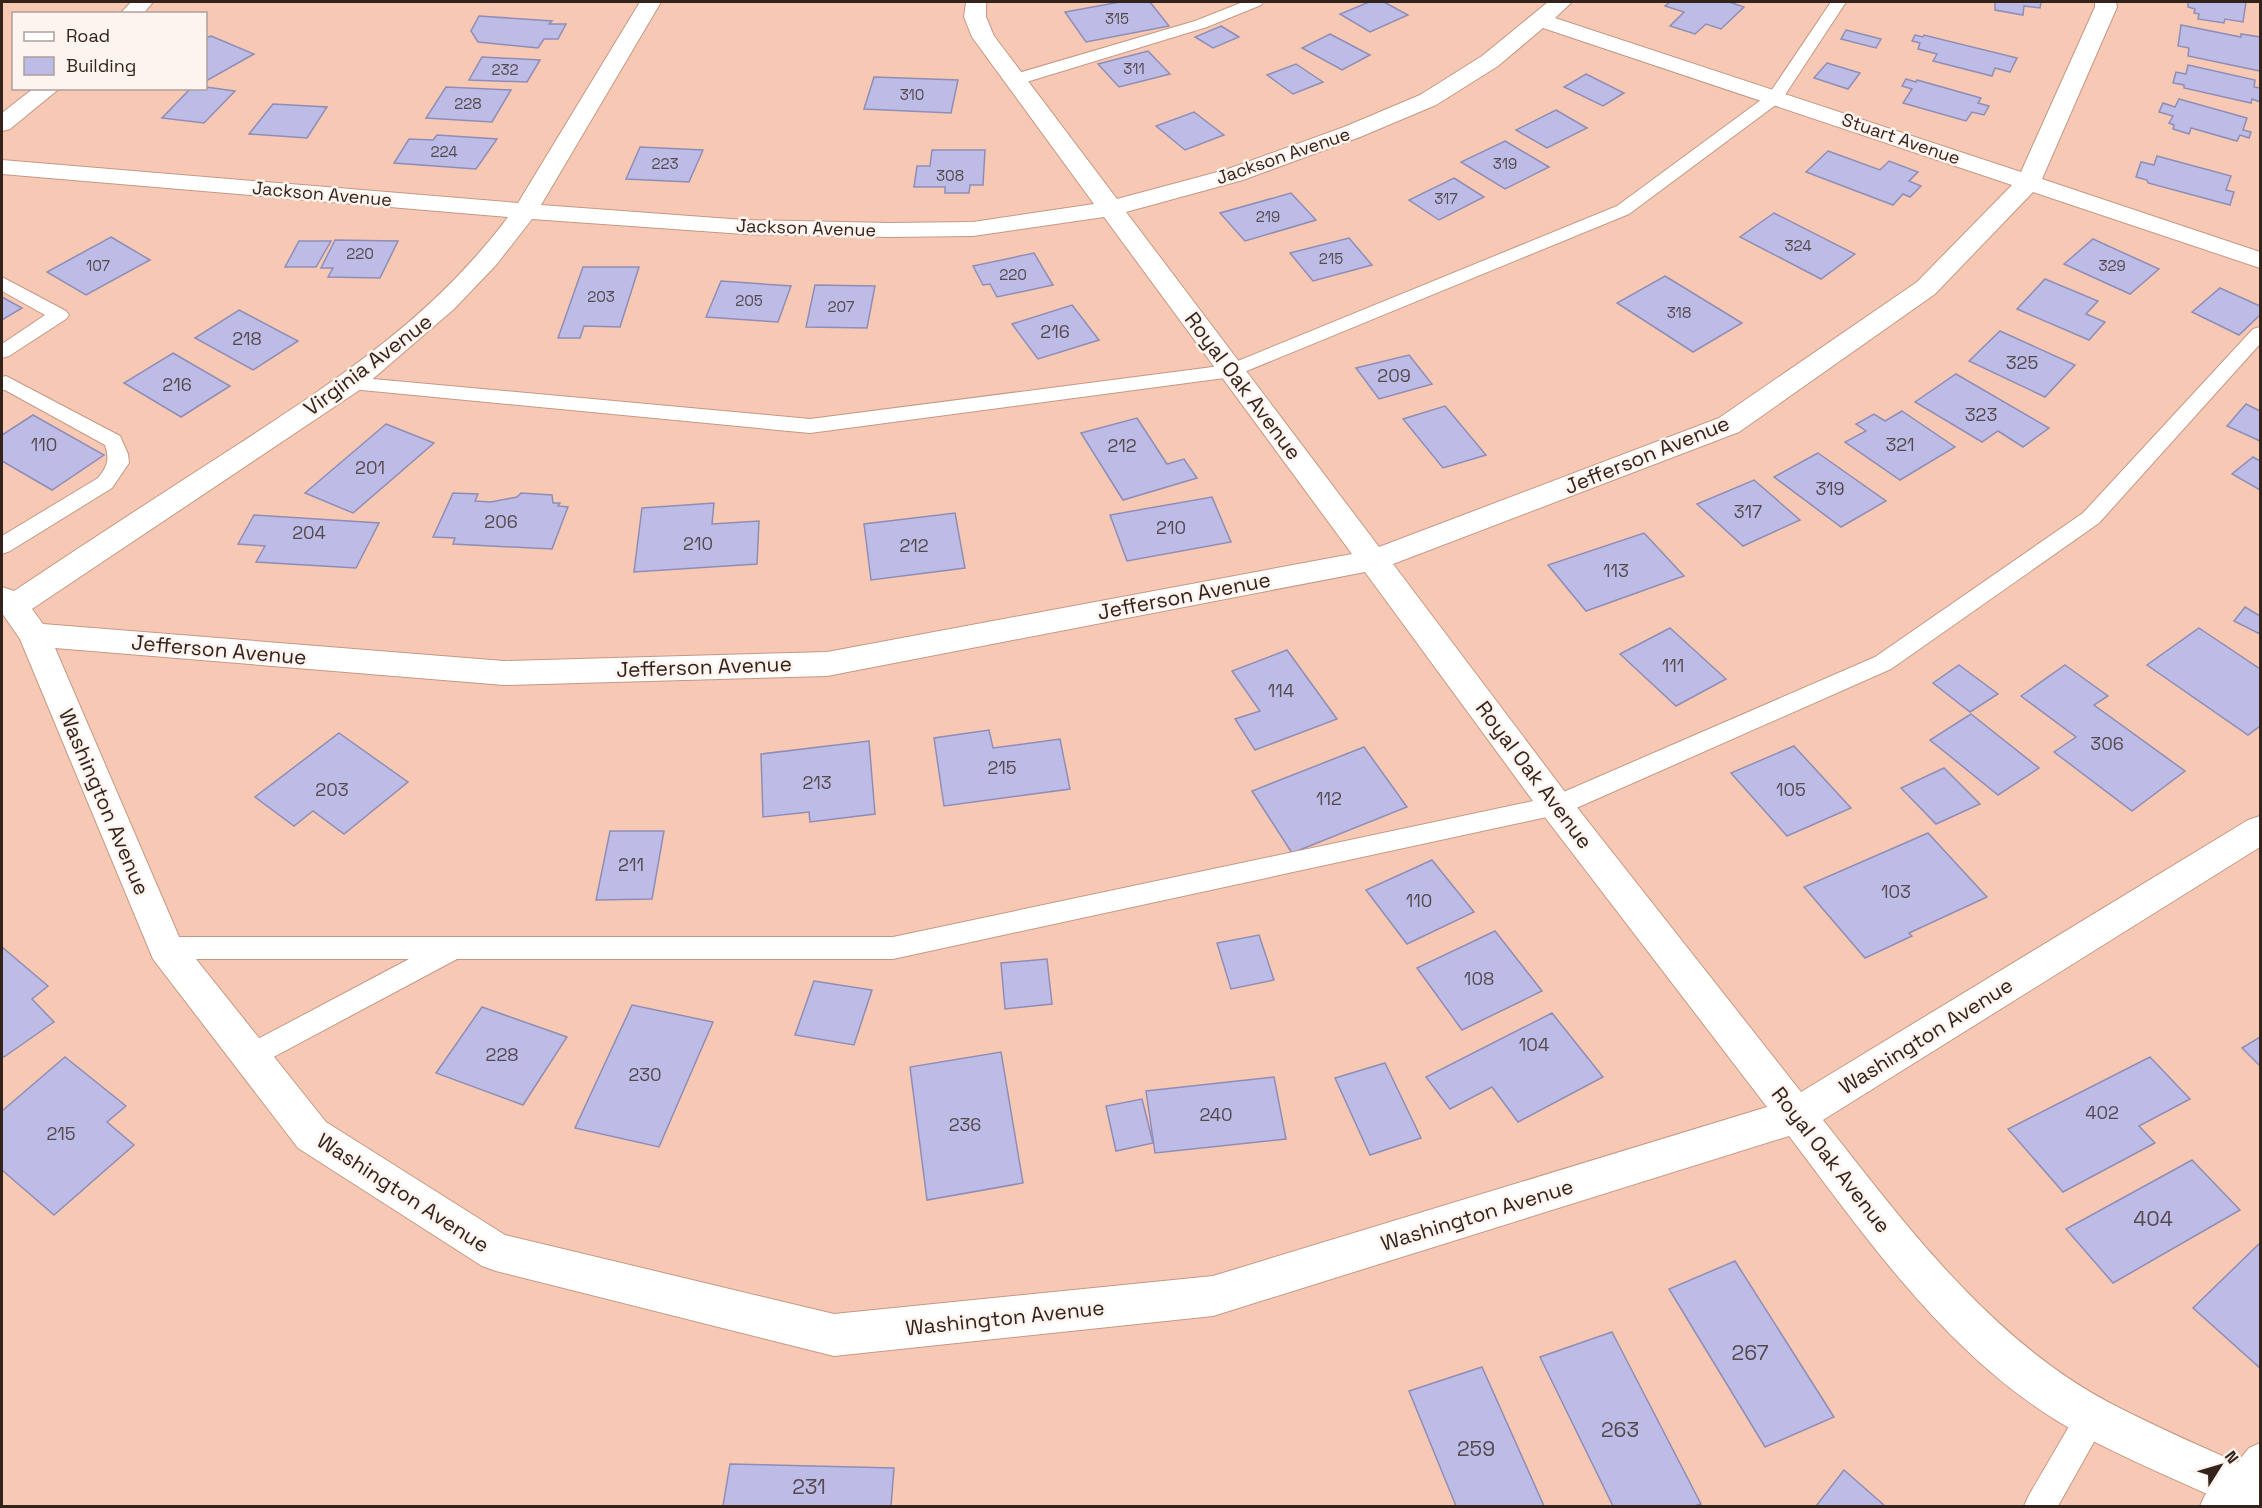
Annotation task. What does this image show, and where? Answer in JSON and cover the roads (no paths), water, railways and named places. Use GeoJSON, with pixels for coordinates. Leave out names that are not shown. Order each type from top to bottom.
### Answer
{"type":"FeatureCollection","features":[{"type":"Feature","properties":{"kind":"street","name":"Virginia Avenue"},"geometry":{"type":"LineString","coordinates":[[16,613],[351,383],[399,346],[444,305],[504,240],[525,211],[651,2]]}},
{"type":"Feature","properties":{"kind":"street","name":"Royal Oak Avenue"},"geometry":{"type":"LineString","coordinates":[[976,2],[975,17],[983,37],[1109,209],[1556,806],[1902,1252],[1979,1332],[2030,1376],[2092,1417],[2244,1487]]}},
{"type":"Feature","properties":{"kind":"street","name":"Jackson Avenue"},"geometry":{"type":"LineString","coordinates":[[2,167],[744,227],[973,229],[1109,209],[1234,175],[1352,132],[1428,100],[1490,61],[1561,2]]}},
{"type":"Feature","properties":{"kind":"street","name":"Jefferson Avenue"},"geometry":{"type":"LineString","coordinates":[[16,613],[504,673],[827,664],[1374,560],[1729,425],[1926,288],[2029,182],[2106,7],[2106,2]]}},
{"type":"Feature","properties":{"kind":"street","name":"Stuart Avenue"},"geometry":{"type":"LineString","coordinates":[[1541,20],[2260,261]]}},
{"type":"Feature","properties":{"kind":"street"},"geometry":{"type":"LineString","coordinates":[[2,124],[46,90]]}},
{"type":"Feature","properties":{"kind":"street","name":"Washington Avenue"},"geometry":{"type":"LineString","coordinates":[[16,613],[166,948],[312,1135],[496,1252],[834,1335],[1213,1296],[1796,1116],[2260,830]]}},
{"type":"Feature","properties":{"kind":"lane"},"geometry":{"type":"LineString","coordinates":[[1014,80],[1201,24],[1255,2]]}},
{"type":"Feature","properties":{"kind":"lane"},"geometry":{"type":"LineString","coordinates":[[351,383],[810,426],[1232,371],[1623,210],[1775,97],[1838,2]]}},
{"type":"Feature","properties":{"kind":"lane"},"geometry":{"type":"LineString","coordinates":[[2,283],[59,315],[2,352]]}},
{"type":"Feature","properties":{"kind":"lane"},"geometry":{"type":"LineString","coordinates":[[166,948],[893,948],[1556,806],[1883,663],[2091,518],[2260,333]]}},
{"type":"Feature","properties":{"kind":"lane"},"geometry":{"type":"LineString","coordinates":[[2,546],[105,483],[116,471],[120,455],[113,441],[3,382]]}},
{"type":"Feature","properties":{"kind":"lane"},"geometry":{"type":"LineString","coordinates":[[251,1057],[454,948]]}},
{"type":"Feature","properties":{"kind":"lane"},"geometry":{"type":"LineString","coordinates":[[2040,1506],[2092,1417]]}}]}
